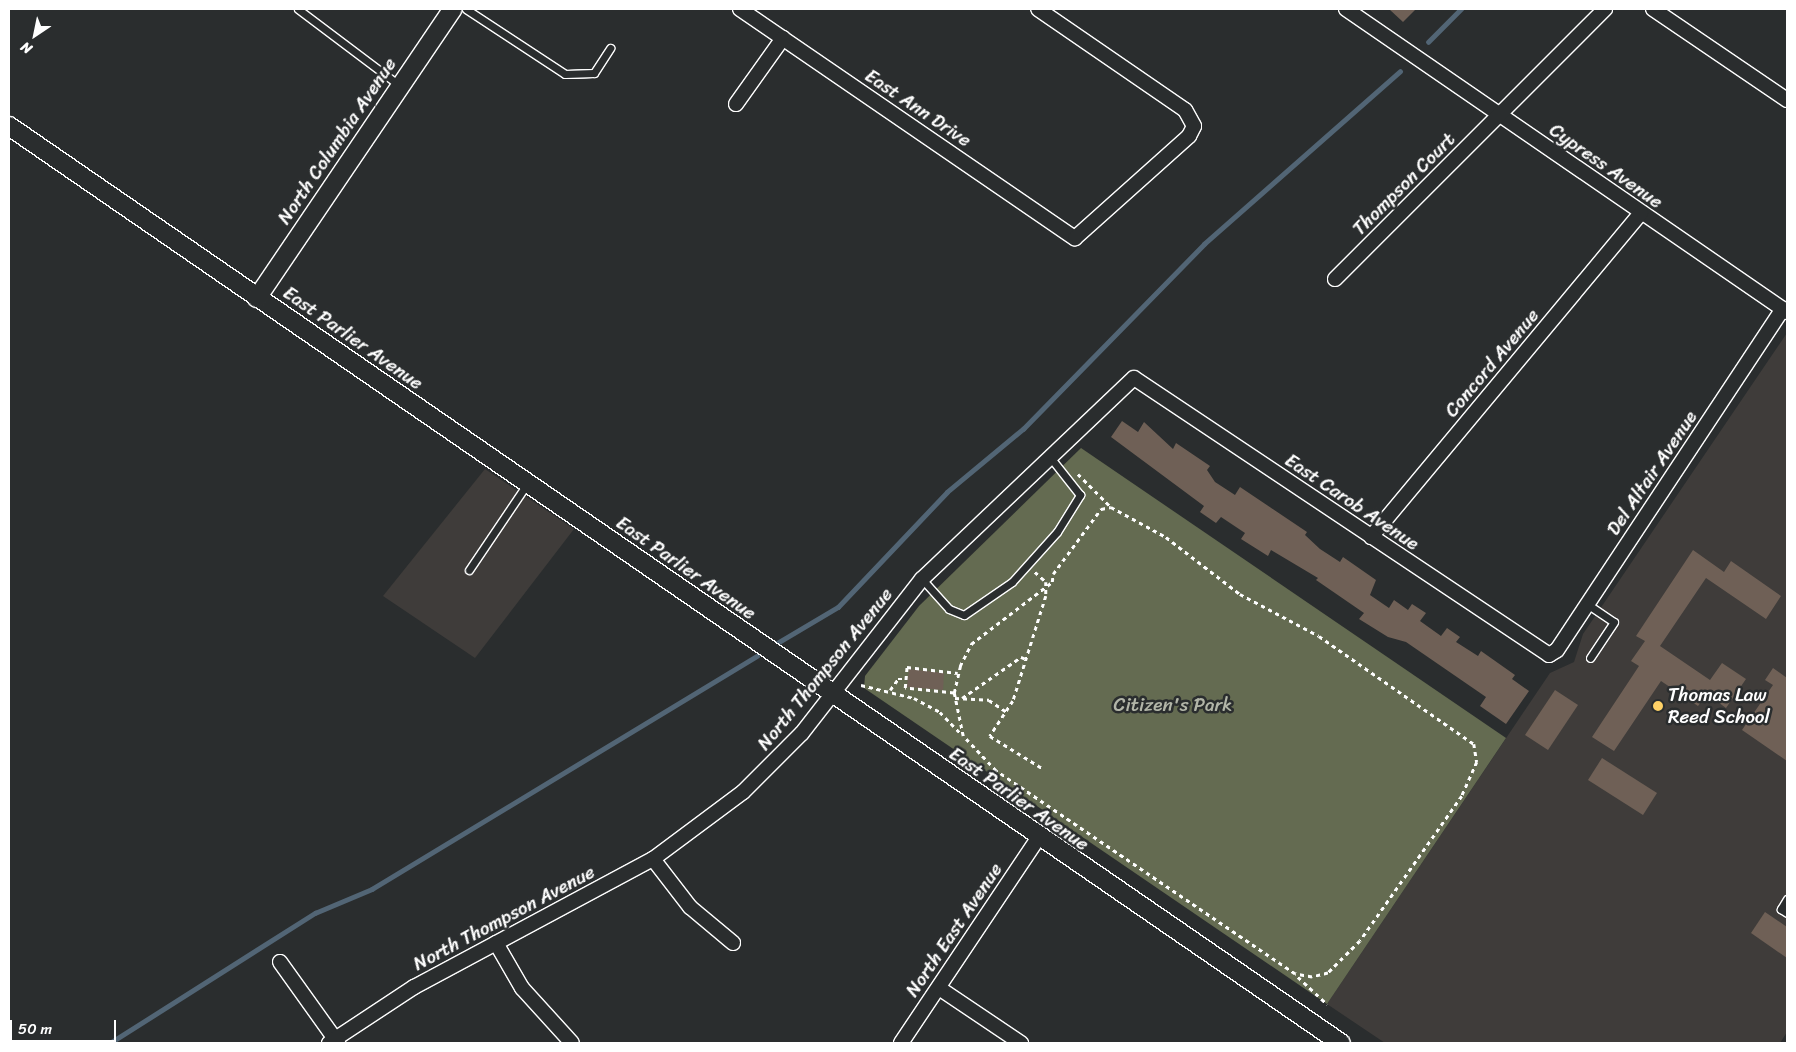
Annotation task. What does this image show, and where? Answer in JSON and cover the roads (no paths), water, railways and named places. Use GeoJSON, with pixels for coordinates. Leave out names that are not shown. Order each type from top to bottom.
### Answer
{"type":"FeatureCollection","features":[{"type":"Feature","properties":{"kind":"street","name":"North Columbia Avenue"},"geometry":{"type":"LineString","coordinates":[[257,298],[453,9]]}},
{"type":"Feature","properties":{"kind":"street","name":"East Ann Drive"},"geometry":{"type":"LineString","coordinates":[[740,9],[1076,238],[1189,136],[1191,118],[1038,9]]}},
{"type":"Feature","properties":{"kind":"street","name":"Cypress Avenue"},"geometry":{"type":"LineString","coordinates":[[1346,9],[1785,310]]}},
{"type":"Feature","properties":{"kind":"street","name":"Thompson Court"},"geometry":{"type":"LineString","coordinates":[[1335,279],[1605,9]]}},
{"type":"Feature","properties":{"kind":"street"},"geometry":{"type":"LineString","coordinates":[[1653,9],[1787,100]]}},
{"type":"Feature","properties":{"kind":"street"},"geometry":{"type":"LineString","coordinates":[[736,104],[783,38]]}},
{"type":"Feature","properties":{"kind":"street","name":"East Parlier Avenue"},"geometry":{"type":"LineString","coordinates":[[9,126],[1038,838],[1341,1043]]}},
{"type":"Feature","properties":{"kind":"street","name":"Concord Avenue"},"geometry":{"type":"LineString","coordinates":[[1371,537],[1641,213]]}},
{"type":"Feature","properties":{"kind":"street","name":"Del Altair Avenue"},"geometry":{"type":"LineString","coordinates":[[1549,655],[1587,604],[1785,310]]}},
{"type":"Feature","properties":{"kind":"street","name":"East Carob Avenue"},"geometry":{"type":"LineString","coordinates":[[1134,378],[1549,655]]}},
{"type":"Feature","properties":{"kind":"street","name":"North Thompson Avenue"},"geometry":{"type":"LineString","coordinates":[[334,1042],[414,987],[653,859],[772,766],[922,579],[1134,378]]}},
{"type":"Feature","properties":{"kind":"street","name":"North East Avenue"},"geometry":{"type":"LineString","coordinates":[[901,1043],[1038,838]]}},
{"type":"Feature","properties":{"kind":"street"},"geometry":{"type":"LineString","coordinates":[[653,859],[690,907],[734,943]]}},
{"type":"Feature","properties":{"kind":"street"},"geometry":{"type":"LineString","coordinates":[[496,943],[522,988],[572,1043]]}},
{"type":"Feature","properties":{"kind":"street"},"geometry":{"type":"LineString","coordinates":[[280,962],[334,1042]]}},
{"type":"Feature","properties":{"kind":"street"},"geometry":{"type":"LineString","coordinates":[[938,988],[1021,1043]]}},
{"type":"Feature","properties":{"kind":"lane"},"geometry":{"type":"LineString","coordinates":[[298,9],[400,86]]}},
{"type":"Feature","properties":{"kind":"lane"},"geometry":{"type":"LineString","coordinates":[[466,9],[565,74],[594,73],[610,48]]}},
{"type":"Feature","properties":{"kind":"lane"},"geometry":{"type":"LineString","coordinates":[[922,579],[950,609],[964,615],[988,601],[1028,565],[1080,495],[1050,457]]}},
{"type":"Feature","properties":{"kind":"lane"},"geometry":{"type":"LineString","coordinates":[[469,570],[527,484]]}},
{"type":"Feature","properties":{"kind":"lane"},"geometry":{"type":"LineString","coordinates":[[1587,604],[1614,622],[1590,658]]}},
{"type":"Feature","properties":{"kind":"lane"},"geometry":{"type":"LineString","coordinates":[[1787,899],[1781,909],[1787,914]]}},
{"type":"Feature","properties":{"kind":"waterway"},"geometry":{"type":"LineString","coordinates":[[1428,42],[1461,9]]}},
{"type":"Feature","properties":{"kind":"waterway"},"geometry":{"type":"LineString","coordinates":[[774,645],[838,607],[947,492],[1023,429],[1204,244],[1400,71]]}},
{"type":"Feature","properties":{"kind":"waterway"},"geometry":{"type":"LineString","coordinates":[[110,1043],[315,913],[372,889],[757,656]]}},
{"type":"Feature","properties":{"kind":"place","name":"Thomas Law Reed School"},"geometry":{"type":"Point","coordinates":[1658,706]}},
{"type":"Feature","properties":{"kind":"park label","name":"Citizen's Park"},"geometry":{"type":"Point","coordinates":[1173,705]}}]}
